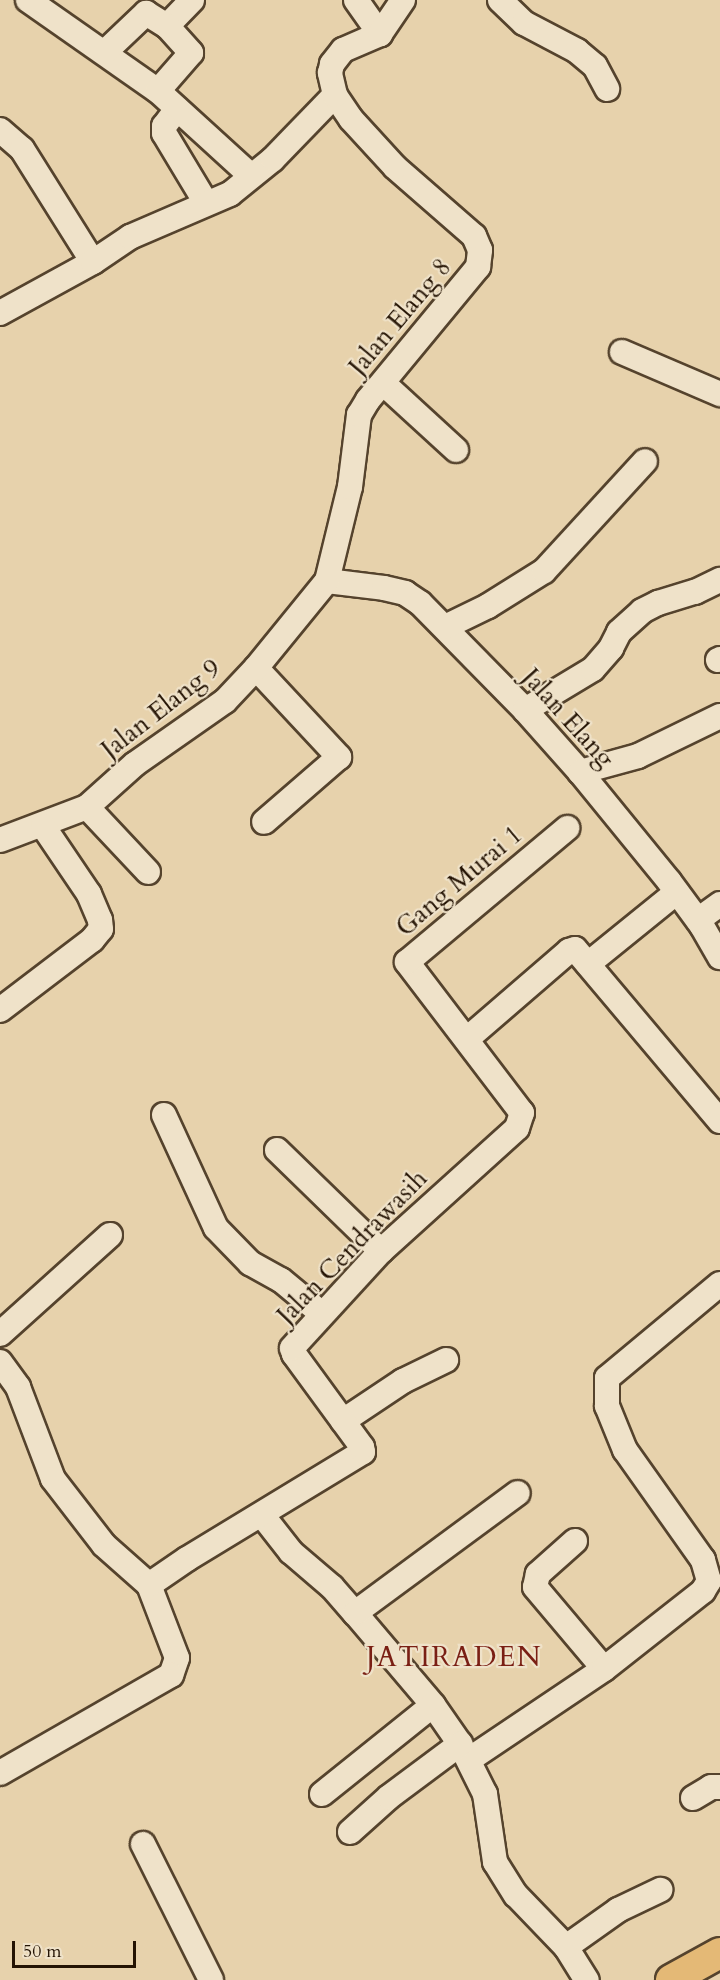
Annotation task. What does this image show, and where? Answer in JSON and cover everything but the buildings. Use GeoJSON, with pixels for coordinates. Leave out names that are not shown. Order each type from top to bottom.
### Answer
{"type":"FeatureCollection","features":[{"type":"Feature","properties":{"kind":"main road"},"geometry":{"type":"LineString","coordinates":[[671,1980],[720,1953]]}},
{"type":"Feature","properties":{"kind":"street"},"geometry":{"type":"LineString","coordinates":[[28,0],[39,10],[105,52],[158,91],[251,176]]}},
{"type":"Feature","properties":{"kind":"street"},"geometry":{"type":"LineString","coordinates":[[167,26],[192,0]]}},
{"type":"Feature","properties":{"kind":"street"},"geometry":{"type":"LineString","coordinates":[[356,0],[380,34],[403,0]]}},
{"type":"Feature","properties":{"kind":"street"},"geometry":{"type":"LineString","coordinates":[[500,0],[524,23],[577,51],[595,66],[607,89]]}},
{"type":"Feature","properties":{"kind":"street"},"geometry":{"type":"LineString","coordinates":[[105,52],[146,13],[167,26],[191,53],[158,91]]}},
{"type":"Feature","properties":{"kind":"street","name":"Jalan Elang 8"},"geometry":{"type":"LineString","coordinates":[[327,580],[350,487],[359,415],[368,400],[478,267],[480,250],[479,243],[468,230],[395,167],[351,119],[335,95],[330,73],[332,64],[343,50],[380,34]]}},
{"type":"Feature","properties":{"kind":"street"},"geometry":{"type":"LineString","coordinates":[[0,313],[93,262],[130,237],[230,194],[273,159],[335,95]]}},
{"type":"Feature","properties":{"kind":"street"},"geometry":{"type":"LineString","coordinates":[[177,109],[164,126],[164,133],[206,203]]}},
{"type":"Feature","properties":{"kind":"street"},"geometry":{"type":"LineString","coordinates":[[0,130],[22,149],[93,262]]}},
{"type":"Feature","properties":{"kind":"street"},"geometry":{"type":"LineString","coordinates":[[622,352],[720,394]]}},
{"type":"Feature","properties":{"kind":"street"},"geometry":{"type":"LineString","coordinates":[[383,383],[456,450]]}},
{"type":"Feature","properties":{"kind":"street"},"geometry":{"type":"LineString","coordinates":[[445,627],[488,606],[544,571],[645,461]]}},
{"type":"Feature","properties":{"kind":"street","name":"Jalan Elang"},"geometry":{"type":"LineString","coordinates":[[327,580],[405,593],[420,603],[525,711],[580,772],[677,892],[698,920],[720,957]]}},
{"type":"Feature","properties":{"kind":"street","name":"Jalan Elang 9"},"geometry":{"type":"LineString","coordinates":[[0,840],[43,826],[87,807],[135,764],[225,701],[256,668],[327,580]]}},
{"type":"Feature","properties":{"kind":"street"},"geometry":{"type":"LineString","coordinates":[[525,711],[593,669],[611,648],[619,632],[642,611],[695,592],[720,580]]}},
{"type":"Feature","properties":{"kind":"street"},"geometry":{"type":"LineString","coordinates":[[256,668],[339,757],[264,822]]}},
{"type":"Feature","properties":{"kind":"street"},"geometry":{"type":"LineString","coordinates":[[580,772],[638,756],[720,716]]}},
{"type":"Feature","properties":{"kind":"street"},"geometry":{"type":"LineString","coordinates":[[87,807],[148,872]]}},
{"type":"Feature","properties":{"kind":"street"},"geometry":{"type":"LineString","coordinates":[[0,1010],[92,940],[101,929],[100,920],[89,894],[43,826]]}},
{"type":"Feature","properties":{"kind":"street","name":"Gang Murai 1"},"geometry":{"type":"LineString","coordinates":[[467,1039],[407,962],[567,828]]}},
{"type":"Feature","properties":{"kind":"street"},"geometry":{"type":"LineString","coordinates":[[588,964],[677,892]]}},
{"type":"Feature","properties":{"kind":"street"},"geometry":{"type":"LineString","coordinates":[[698,920],[720,904]]}},
{"type":"Feature","properties":{"kind":"street"},"geometry":{"type":"LineString","coordinates":[[467,1039],[568,951],[575,949],[715,1106]]}},
{"type":"Feature","properties":{"kind":"street","name":"Jalan Cendrawasih"},"geometry":{"type":"LineString","coordinates":[[149,1585],[187,1559],[360,1456],[362,1447],[294,1354],[292,1348],[381,1251],[517,1128],[522,1113],[467,1039]]}},
{"type":"Feature","properties":{"kind":"street"},"geometry":{"type":"LineString","coordinates":[[164,1115],[216,1228],[250,1263],[281,1280],[322,1314]]}},
{"type":"Feature","properties":{"kind":"street"},"geometry":{"type":"LineString","coordinates":[[277,1150],[381,1251]]}},
{"type":"Feature","properties":{"kind":"street"},"geometry":{"type":"LineString","coordinates":[[0,1334],[110,1235]]}},
{"type":"Feature","properties":{"kind":"street"},"geometry":{"type":"LineString","coordinates":[[350,1832],[389,1797],[604,1669],[703,1591],[709,1581],[703,1560],[625,1450],[608,1406],[607,1378],[720,1284]]}},
{"type":"Feature","properties":{"kind":"street"},"geometry":{"type":"LineString","coordinates":[[343,1421],[403,1381],[446,1360]]}},
{"type":"Feature","properties":{"kind":"street"},"geometry":{"type":"LineString","coordinates":[[0,1362],[18,1387],[53,1479],[104,1545],[149,1585],[177,1658],[171,1675],[0,1773]]}},
{"type":"Feature","properties":{"kind":"street"},"geometry":{"type":"LineString","coordinates":[[355,1613],[518,1493]]}},
{"type":"Feature","properties":{"kind":"street"},"geometry":{"type":"LineString","coordinates":[[262,1515],[291,1552],[332,1587],[433,1705],[465,1751],[485,1794],[495,1862],[516,1895],[566,1947],[587,1980]]}},
{"type":"Feature","properties":{"kind":"street"},"geometry":{"type":"LineString","coordinates":[[575,1541],[538,1574],[535,1587],[604,1669]]}},
{"type":"Feature","properties":{"kind":"street"},"geometry":{"type":"LineString","coordinates":[[322,1794],[433,1705]]}},
{"type":"Feature","properties":{"kind":"street"},"geometry":{"type":"LineString","coordinates":[[693,1798],[711,1787],[720,1787]]}},
{"type":"Feature","properties":{"kind":"street"},"geometry":{"type":"LineString","coordinates":[[143,1844],[211,1980]]}},
{"type":"Feature","properties":{"kind":"street"},"geometry":{"type":"LineString","coordinates":[[566,1947],[618,1910],[660,1890]]}},
{"type":"Feature","properties":{"kind":"district","name":"JATIRADEN"},"geometry":{"type":"Point","coordinates":[454,1657]}}]}
